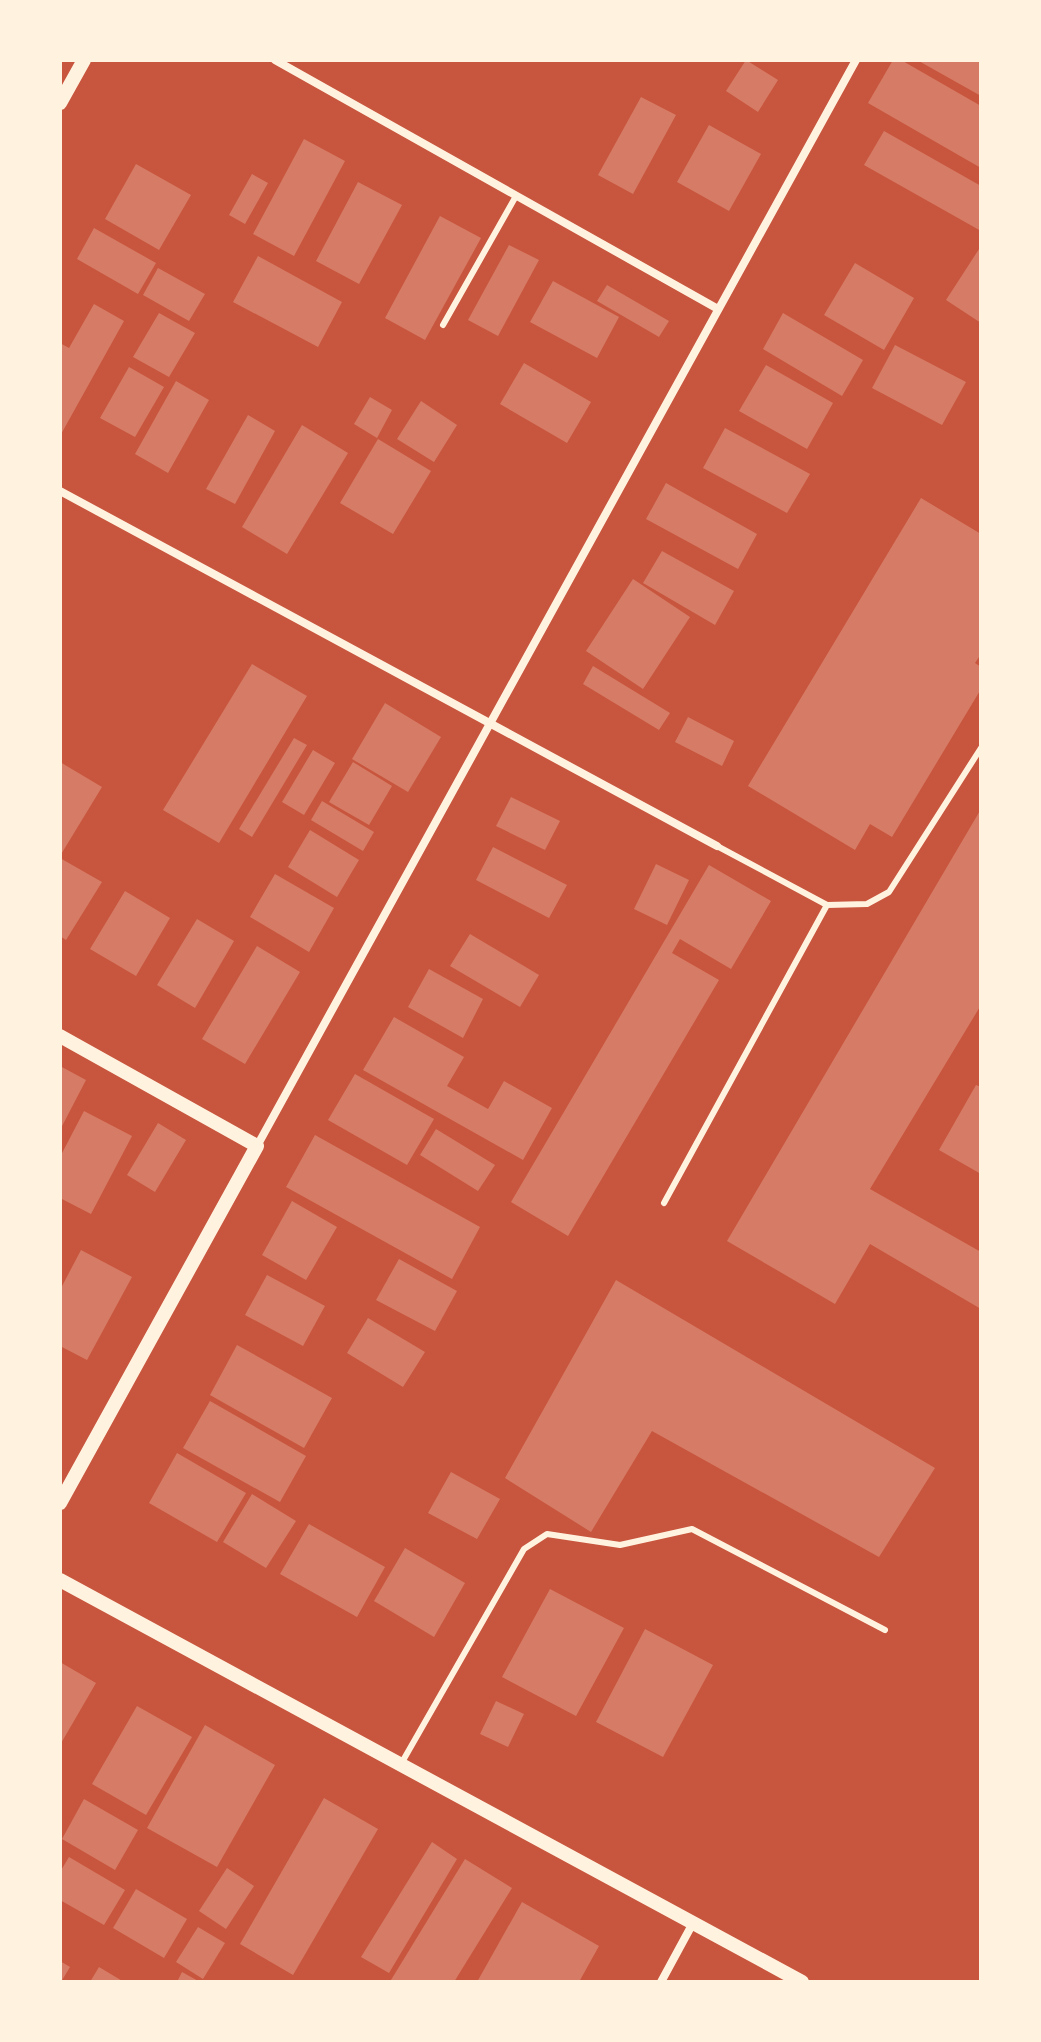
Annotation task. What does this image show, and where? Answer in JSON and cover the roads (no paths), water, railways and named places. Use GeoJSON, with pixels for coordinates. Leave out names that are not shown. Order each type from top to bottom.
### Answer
{"type":"FeatureCollection","features":[{"type":"Feature","properties":{"kind":"street"},"geometry":{"type":"LineString","coordinates":[[60,103],[84,60]]}},
{"type":"Feature","properties":{"kind":"street"},"geometry":{"type":"LineString","coordinates":[[275,60],[718,309]]}},
{"type":"Feature","properties":{"kind":"street"},"geometry":{"type":"LineString","coordinates":[[60,1503],[856,60]]}},
{"type":"Feature","properties":{"kind":"street"},"geometry":{"type":"LineString","coordinates":[[60,491],[717,846]]}},
{"type":"Feature","properties":{"kind":"street"},"geometry":{"type":"LineString","coordinates":[[60,1036],[257,1146]]}},
{"type":"Feature","properties":{"kind":"street"},"geometry":{"type":"LineString","coordinates":[[60,1580],[802,1982]]}},
{"type":"Feature","properties":{"kind":"street"},"geometry":{"type":"LineString","coordinates":[[661,1982],[693,1923]]}},
{"type":"Feature","properties":{"kind":"lane"},"geometry":{"type":"LineString","coordinates":[[443,325],[516,196]]}},
{"type":"Feature","properties":{"kind":"lane"},"geometry":{"type":"LineString","coordinates":[[717,846],[827,905],[867,904],[889,892],[981,748]]}},
{"type":"Feature","properties":{"kind":"lane"},"geometry":{"type":"LineString","coordinates":[[664,1203],[827,905]]}},
{"type":"Feature","properties":{"kind":"lane"},"geometry":{"type":"LineString","coordinates":[[400,1765],[524,1549],[547,1534],[620,1545],[692,1529],[885,1630]]}}]}
